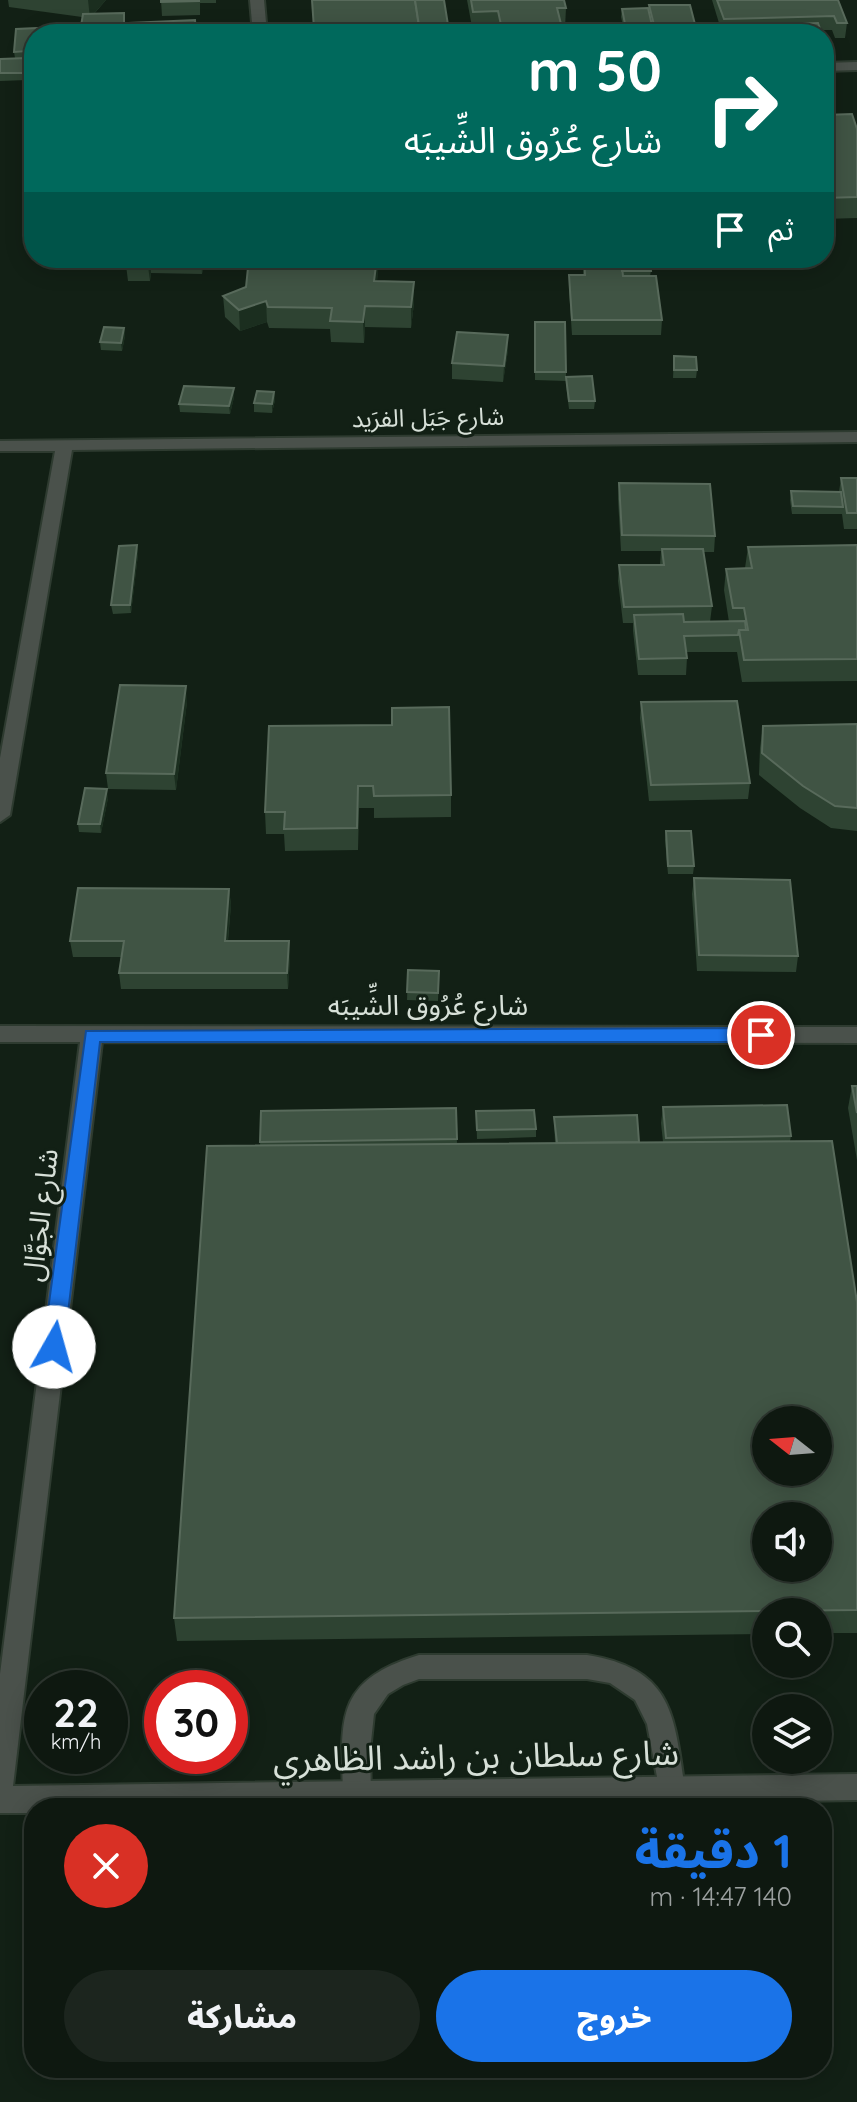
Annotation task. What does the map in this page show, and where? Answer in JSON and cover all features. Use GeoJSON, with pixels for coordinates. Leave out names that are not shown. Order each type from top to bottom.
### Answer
{"type":"FeatureCollection","features":[{"type":"Feature","properties":{"kind":"street"},"geometry":{"type":"LineString","coordinates":[[257,0],[259,24]]}},
{"type":"Feature","properties":{"kind":"street"},"geometry":{"type":"LineString","coordinates":[[834,67],[857,66]]}},
{"type":"Feature","properties":{"kind":"street","name":"شارع جَبَل الفرَيد"},"geometry":{"type":"LineString","coordinates":[[0,446],[857,437]]}},
{"type":"Feature","properties":{"kind":"street"},"geometry":{"type":"LineString","coordinates":[[0,815],[64,445]]}},
{"type":"Feature","properties":{"kind":"street","name":"شارع عُرُوق الشِّيبَه"},"geometry":{"type":"LineString","coordinates":[[0,1034],[857,1035]]}},
{"type":"Feature","properties":{"kind":"street","name":"شارع الجَوَّال"},"geometry":{"type":"LineString","coordinates":[[0,1784],[92,1036]]}},
{"type":"Feature","properties":{"kind":"street"},"geometry":{"type":"LineString","coordinates":[[357,1795],[356,1724],[362,1703],[376,1685],[396,1672],[419,1667],[611,1668],[634,1679],[650,1696],[660,1718],[671,1789]]}},
{"type":"Feature","properties":{"kind":"street","name":"شارع سلطان بن راشد الظاهري"},"geometry":{"type":"LineString","coordinates":[[143,1798],[857,1787]]}},
{"type":"Feature","properties":{"kind":"street","name":"شارع سلطان بن راشد الظاهري"},"geometry":{"type":"LineString","coordinates":[[0,1800],[24,1800]]}},
{"type":"Feature","properties":{"kind":"building"},"geometry":{"type":"Polygon","coordinates":[[[199,0],[199,1],[161,2],[199,0]]]}},
{"type":"Feature","properties":{"kind":"building"},"geometry":{"type":"Polygon","coordinates":[[[312,0],[415,0],[419,24],[314,24],[312,0]]]}},
{"type":"Feature","properties":{"kind":"building"},"geometry":{"type":"Polygon","coordinates":[[[415,0],[444,0],[448,24],[419,24],[415,0]]]}},
{"type":"Feature","properties":{"kind":"building"},"geometry":{"type":"Polygon","coordinates":[[[471,0],[564,0],[566,8],[557,8],[561,24],[501,24],[498,11],[473,12],[471,0]]]}},
{"type":"Feature","properties":{"kind":"building"},"geometry":{"type":"Polygon","coordinates":[[[717,0],[838,0],[847,23],[837,23],[834,16],[724,19],[717,0]]]}},
{"type":"Feature","properties":{"kind":"building"},"geometry":{"type":"Polygon","coordinates":[[[649,5],[690,5],[695,24],[654,24],[649,5]]]}},
{"type":"Feature","properties":{"kind":"building"},"geometry":{"type":"Polygon","coordinates":[[[648,8],[652,24],[625,24],[622,9],[648,8]]]}},
{"type":"Feature","properties":{"kind":"building"},"geometry":{"type":"Polygon","coordinates":[[[124,13],[124,24],[81,24],[83,14],[124,13]]]}},
{"type":"Feature","properties":{"kind":"building"},"geometry":{"type":"Polygon","coordinates":[[[195,20],[195,24],[129,24],[195,20]]]}},
{"type":"Feature","properties":{"kind":"building"},"geometry":{"type":"Polygon","coordinates":[[[16,29],[24,29],[24,51],[14,52],[16,29]]]}},
{"type":"Feature","properties":{"kind":"building"},"geometry":{"type":"Polygon","coordinates":[[[24,58],[24,73],[0,73],[0,59],[24,58]]]}},
{"type":"Feature","properties":{"kind":"building"},"geometry":{"type":"Polygon","coordinates":[[[852,114],[857,129],[857,197],[834,198],[834,115],[852,114]]]}},
{"type":"Feature","properties":{"kind":"building"},"geometry":{"type":"Polygon","coordinates":[[[248,268],[376,268],[374,281],[414,282],[411,307],[365,306],[363,322],[330,321],[332,308],[268,307],[266,301],[239,310],[223,296],[246,287],[248,268]]]}},
{"type":"Feature","properties":{"kind":"building"},"geometry":{"type":"Polygon","coordinates":[[[585,268],[622,268],[623,276],[656,276],[662,320],[572,320],[569,275],[585,275],[585,268]]]}},
{"type":"Feature","properties":{"kind":"building"},"geometry":{"type":"Polygon","coordinates":[[[622,268],[651,268],[651,271],[622,271],[622,268]]]}},
{"type":"Feature","properties":{"kind":"building"},"geometry":{"type":"Polygon","coordinates":[[[535,322],[565,322],[566,372],[535,372],[535,322]]]}},
{"type":"Feature","properties":{"kind":"building"},"geometry":{"type":"Polygon","coordinates":[[[104,327],[124,328],[121,343],[100,342],[104,327]]]}},
{"type":"Feature","properties":{"kind":"building"},"geometry":{"type":"Polygon","coordinates":[[[457,332],[508,335],[504,366],[452,363],[457,332]]]}},
{"type":"Feature","properties":{"kind":"building"},"geometry":{"type":"Polygon","coordinates":[[[674,356],[696,357],[697,370],[674,370],[674,356]]]}},
{"type":"Feature","properties":{"kind":"building"},"geometry":{"type":"Polygon","coordinates":[[[592,376],[595,401],[569,401],[566,377],[592,376]]]}},
{"type":"Feature","properties":{"kind":"building"},"geometry":{"type":"Polygon","coordinates":[[[184,386],[234,388],[229,406],[179,404],[184,386]]]}},
{"type":"Feature","properties":{"kind":"building"},"geometry":{"type":"Polygon","coordinates":[[[257,391],[274,392],[272,404],[254,403],[257,391]]]}},
{"type":"Feature","properties":{"kind":"building"},"geometry":{"type":"Polygon","coordinates":[[[841,478],[857,478],[857,513],[847,513],[841,478]]]}},
{"type":"Feature","properties":{"kind":"building"},"geometry":{"type":"Polygon","coordinates":[[[619,483],[710,484],[715,536],[622,535],[619,483]]]}},
{"type":"Feature","properties":{"kind":"building"},"geometry":{"type":"Polygon","coordinates":[[[791,491],[841,492],[843,507],[793,506],[791,491]]]}},
{"type":"Feature","properties":{"kind":"building"},"geometry":{"type":"Polygon","coordinates":[[[137,545],[130,605],[111,605],[119,546],[137,545]]]}},
{"type":"Feature","properties":{"kind":"building"},"geometry":{"type":"Polygon","coordinates":[[[857,545],[857,659],[744,660],[739,630],[748,630],[744,608],[733,608],[726,569],[752,568],[748,547],[857,545]]]}},
{"type":"Feature","properties":{"kind":"building"},"geometry":{"type":"Polygon","coordinates":[[[662,549],[703,549],[712,606],[624,607],[619,565],[664,565],[662,549]]]}},
{"type":"Feature","properties":{"kind":"building"},"geometry":{"type":"Polygon","coordinates":[[[683,614],[684,622],[745,621],[746,630],[739,630],[738,635],[684,636],[687,658],[639,659],[634,615],[683,614]]]}},
{"type":"Feature","properties":{"kind":"building"},"geometry":{"type":"Polygon","coordinates":[[[120,685],[186,686],[174,774],[106,773],[120,685]]]}},
{"type":"Feature","properties":{"kind":"building"},"geometry":{"type":"Polygon","coordinates":[[[737,701],[750,783],[651,785],[641,702],[737,701]]]}},
{"type":"Feature","properties":{"kind":"building"},"geometry":{"type":"Polygon","coordinates":[[[449,707],[451,795],[374,796],[373,786],[358,786],[357,828],[284,829],[285,812],[265,812],[269,726],[392,725],[392,708],[449,707]]]}},
{"type":"Feature","properties":{"kind":"building"},"geometry":{"type":"Polygon","coordinates":[[[857,724],[857,808],[835,806],[803,786],[762,753],[763,726],[857,724]]]}},
{"type":"Feature","properties":{"kind":"building"},"geometry":{"type":"Polygon","coordinates":[[[85,788],[107,789],[100,824],[78,824],[85,788]]]}},
{"type":"Feature","properties":{"kind":"building"},"geometry":{"type":"Polygon","coordinates":[[[666,831],[691,831],[694,866],[668,866],[666,831]]]}},
{"type":"Feature","properties":{"kind":"building"},"geometry":{"type":"Polygon","coordinates":[[[694,878],[790,880],[798,956],[699,955],[694,878]]]}},
{"type":"Feature","properties":{"kind":"building"},"geometry":{"type":"Polygon","coordinates":[[[78,888],[229,889],[225,941],[289,941],[287,973],[119,973],[124,941],[70,941],[78,888]]]}},
{"type":"Feature","properties":{"kind":"building"},"geometry":{"type":"Polygon","coordinates":[[[408,970],[439,971],[438,993],[407,992],[408,970]]]}},
{"type":"Feature","properties":{"kind":"building"},"geometry":{"type":"Polygon","coordinates":[[[852,1086],[857,1086],[857,1113],[852,1086]]]}},
{"type":"Feature","properties":{"kind":"building"},"geometry":{"type":"Polygon","coordinates":[[[787,1105],[791,1136],[666,1138],[663,1107],[787,1105]]]}},
{"type":"Feature","properties":{"kind":"building"},"geometry":{"type":"Polygon","coordinates":[[[456,1108],[457,1139],[260,1142],[261,1111],[456,1108]]]}},
{"type":"Feature","properties":{"kind":"building"},"geometry":{"type":"Polygon","coordinates":[[[534,1110],[536,1129],[477,1130],[476,1111],[534,1110]]]}},
{"type":"Feature","properties":{"kind":"building"},"geometry":{"type":"Polygon","coordinates":[[[637,1115],[639,1142],[557,1143],[554,1117],[637,1115]]]}},
{"type":"Feature","properties":{"kind":"building"},"geometry":{"type":"Polygon","coordinates":[[[832,1141],[857,1302],[857,1610],[832,1610],[832,1598],[752,1598],[752,1611],[174,1618],[207,1146],[832,1141]]]}},
{"type":"Feature","properties":{"kind":"route"},"geometry":{"type":"LineString","coordinates":[[54,1347],[92,1036],[761,1035]]}}]}
